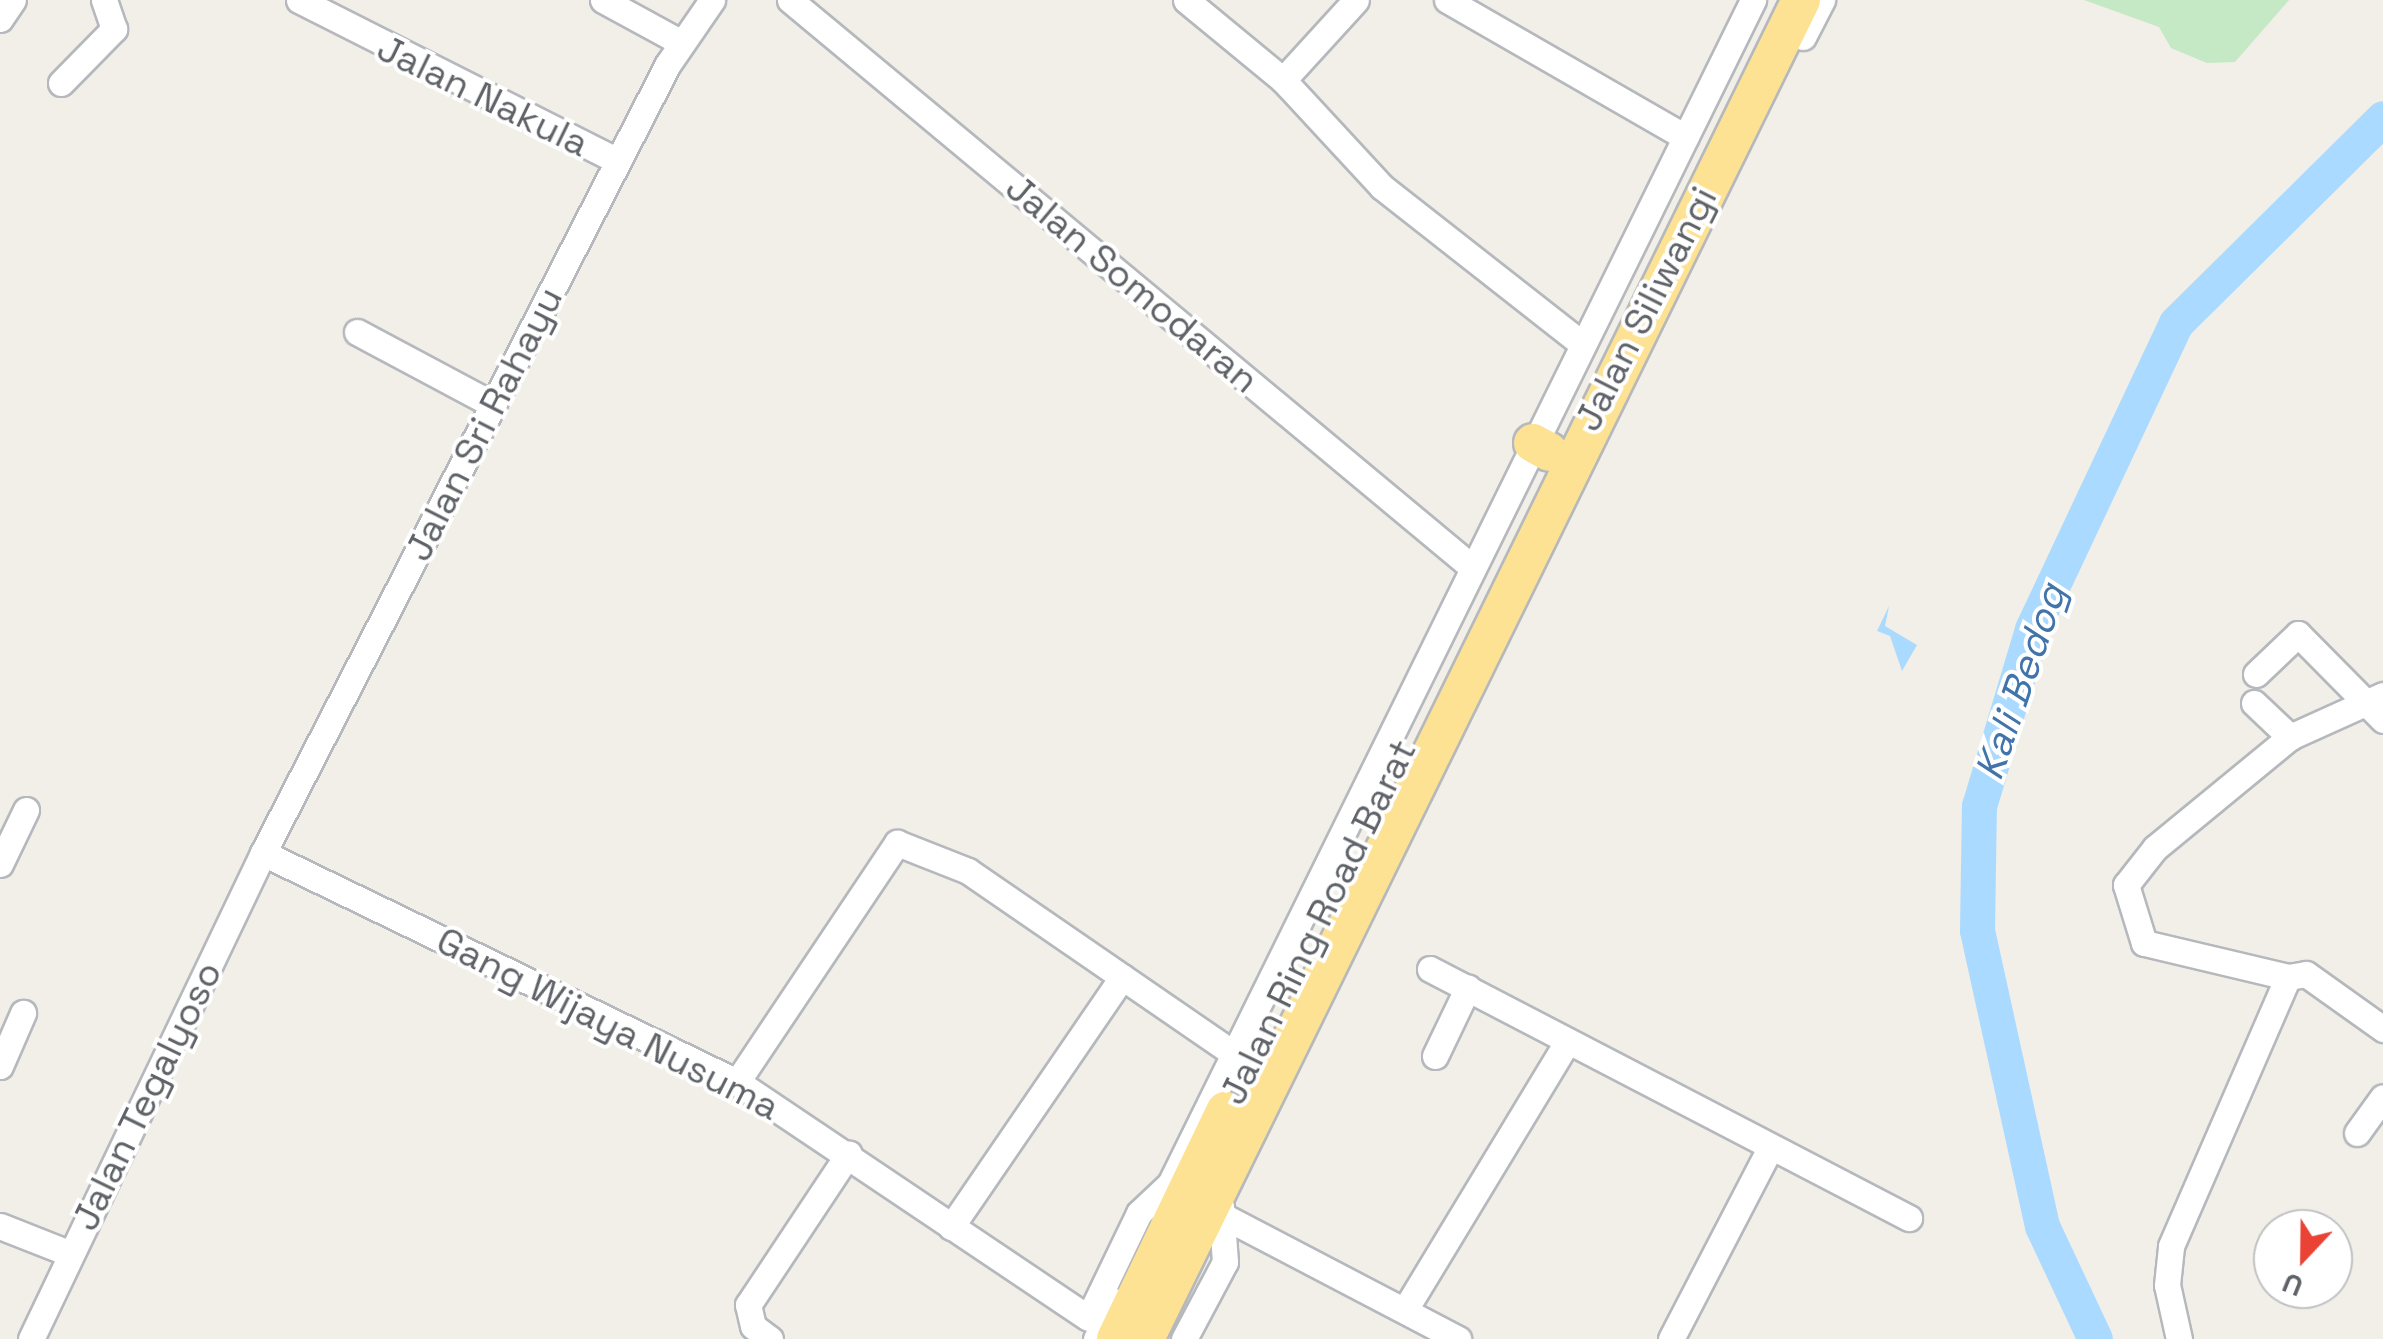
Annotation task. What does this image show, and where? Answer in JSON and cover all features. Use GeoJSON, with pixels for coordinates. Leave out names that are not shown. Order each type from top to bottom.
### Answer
{"type":"FeatureCollection","features":[{"type":"Feature","properties":{"kind":"highway","name":"Jalan Siliwangi"},"geometry":{"type":"LineString","coordinates":[[1483,615],[1541,448],[1772,0]]}},
{"type":"Feature","properties":{"kind":"highway","name":"Jalan Siliwangi"},"geometry":{"type":"LineString","coordinates":[[1483,615],[1801,0]]}},
{"type":"Feature","properties":{"kind":"highway","name":"Jalan Ring Road Barat"},"geometry":{"type":"LineString","coordinates":[[1194,1213],[1412,805],[1483,615]]}},
{"type":"Feature","properties":{"kind":"highway","name":"Jalan Ring Road Barat"},"geometry":{"type":"LineString","coordinates":[[1194,1213],[1483,615]]}},
{"type":"Feature","properties":{"kind":"highway"},"geometry":{"type":"LineString","coordinates":[[1094,1334],[1194,1213]]}},
{"type":"Feature","properties":{"kind":"highway"},"geometry":{"type":"LineString","coordinates":[[1144,1339],[1194,1213]]}},
{"type":"Feature","properties":{"kind":"street"},"geometry":{"type":"LineString","coordinates":[[0,20],[12,0]]}},
{"type":"Feature","properties":{"kind":"street"},"geometry":{"type":"LineString","coordinates":[[61,83],[114,29],[104,0]]}},
{"type":"Feature","properties":{"kind":"street","name":"Jalan Nakula"},"geometry":{"type":"LineString","coordinates":[[298,0],[618,161]]}},
{"type":"Feature","properties":{"kind":"street"},"geometry":{"type":"LineString","coordinates":[[603,0],[680,42]]}},
{"type":"Feature","properties":{"kind":"street","name":"Jalan Sri Rahayu"},"geometry":{"type":"LineString","coordinates":[[263,852],[680,42],[712,0]]}},
{"type":"Feature","properties":{"kind":"street","name":"Jalan Somodaran"},"geometry":{"type":"LineString","coordinates":[[790,0],[1473,568]]}},
{"type":"Feature","properties":{"kind":"street"},"geometry":{"type":"LineString","coordinates":[[1186,0],[1283,80],[1382,187],[1581,343]]}},
{"type":"Feature","properties":{"kind":"street"},"geometry":{"type":"LineString","coordinates":[[1283,80],[1356,0]]}},
{"type":"Feature","properties":{"kind":"street"},"geometry":{"type":"LineString","coordinates":[[1448,0],[1684,137]]}},
{"type":"Feature","properties":{"kind":"street"},"geometry":{"type":"LineString","coordinates":[[1165,1339],[1230,1052],[1473,568],[1541,448],[1581,343],[1753,0]]}},
{"type":"Feature","properties":{"kind":"street"},"geometry":{"type":"LineString","coordinates":[[1412,805],[1822,0]]}},
{"type":"Feature","properties":{"kind":"street"},"geometry":{"type":"LineString","coordinates":[[357,332],[494,405]]}},
{"type":"Feature","properties":{"kind":"street"},"geometry":{"type":"LineString","coordinates":[[2256,674],[2298,634],[2376,710],[2290,738],[2154,848],[2126,885],[2144,944],[2288,977],[2306,974],[2383,1030]]}},
{"type":"Feature","properties":{"kind":"street"},"geometry":{"type":"LineString","coordinates":[[2254,703],[2290,738]]}},
{"type":"Feature","properties":{"kind":"street"},"geometry":{"type":"LineString","coordinates":[[0,864],[26,810]]}},
{"type":"Feature","properties":{"kind":"street"},"geometry":{"type":"LineString","coordinates":[[737,1082],[898,843],[968,871],[1230,1052]]}},
{"type":"Feature","properties":{"kind":"street","name":"Gang Wijaya Nusuma"},"geometry":{"type":"LineString","coordinates":[[263,852],[737,1082],[849,1153],[1094,1334]]}},
{"type":"Feature","properties":{"kind":"street","name":"Jalan Tegalyoso"},"geometry":{"type":"LineString","coordinates":[[32,1339],[263,852]]}},
{"type":"Feature","properties":{"kind":"street"},"geometry":{"type":"LineString","coordinates":[[1430,969],[1768,1152],[1909,1218]]}},
{"type":"Feature","properties":{"kind":"street"},"geometry":{"type":"LineString","coordinates":[[951,1227],[1122,977]]}},
{"type":"Feature","properties":{"kind":"street"},"geometry":{"type":"LineString","coordinates":[[2180,1339],[2167,1285],[2171,1246],[2288,977]]}},
{"type":"Feature","properties":{"kind":"street"},"geometry":{"type":"LineString","coordinates":[[1435,1056],[1468,987]]}},
{"type":"Feature","properties":{"kind":"street"},"geometry":{"type":"LineString","coordinates":[[0,1066],[24,1013]]}},
{"type":"Feature","properties":{"kind":"street"},"geometry":{"type":"LineString","coordinates":[[1406,1308],[1567,1042]]}},
{"type":"Feature","properties":{"kind":"street"},"geometry":{"type":"LineString","coordinates":[[2358,1134],[2383,1096]]}},
{"type":"Feature","properties":{"kind":"street"},"geometry":{"type":"LineString","coordinates":[[1671,1339],[1768,1152]]}},
{"type":"Feature","properties":{"kind":"street"},"geometry":{"type":"LineString","coordinates":[[770,1339],[753,1326],[748,1305],[849,1153]]}},
{"type":"Feature","properties":{"kind":"street"},"geometry":{"type":"LineString","coordinates":[[1094,1334],[1139,1213],[1194,1213],[1406,1308],[1458,1339]]}},
{"type":"Feature","properties":{"kind":"street"},"geometry":{"type":"LineString","coordinates":[[1184,1339],[1225,1262],[1194,1213]]}},
{"type":"Feature","properties":{"kind":"street"},"geometry":{"type":"LineString","coordinates":[[0,1226],[71,1254]]}},
{"type":"Feature","properties":{"kind":"green space"},"geometry":{"type":"Polygon","coordinates":[[[2084,0],[2289,0],[2235,62],[2207,63],[2171,48],[2159,27],[2084,0]]]}},
{"type":"Feature","properties":{"kind":"water"},"geometry":{"type":"Polygon","coordinates":[[[1889,606],[1885,626],[1917,645],[1902,671],[1890,636],[1877,631],[1889,606]]]}},
{"type":"Feature","properties":{"kind":"waterway","name":"Kali Bedog"},"geometry":{"type":"LineString","coordinates":[[2095,1339],[2042,1226],[1977,930],[1979,806],[2032,629],[2176,323],[2383,118]]}}]}
